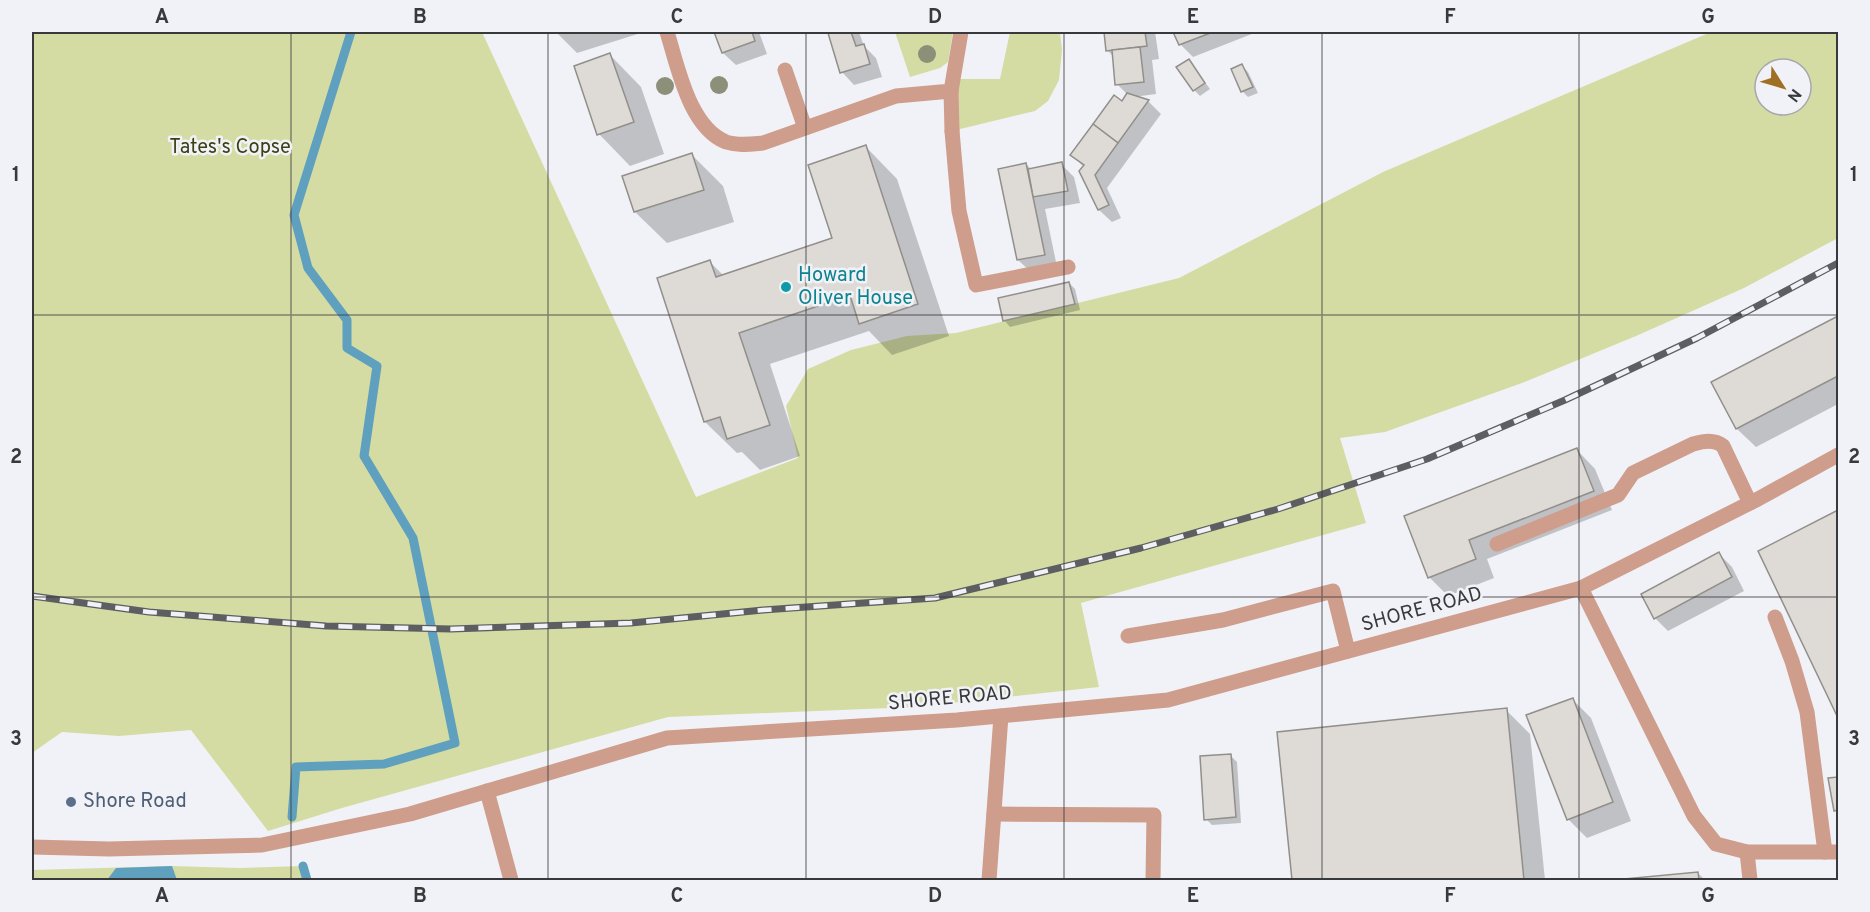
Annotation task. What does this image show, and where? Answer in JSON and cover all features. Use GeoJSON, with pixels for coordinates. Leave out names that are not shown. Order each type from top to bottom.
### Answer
{"type":"FeatureCollection","features":[{"type":"Feature","properties":{"kind":"street"},"geometry":{"type":"LineString","coordinates":[[667,32],[692,105],[701,123],[711,134],[728,143],[745,145],[763,143],[896,96],[951,91]]}},
{"type":"Feature","properties":{"kind":"street"},"geometry":{"type":"LineString","coordinates":[[961,32],[951,91],[952,131],[959,211],[976,285],[1068,267]]}},
{"type":"Feature","properties":{"kind":"street"},"geometry":{"type":"LineString","coordinates":[[785,70],[805,128]]}},
{"type":"Feature","properties":{"kind":"street"},"geometry":{"type":"LineString","coordinates":[[1497,544],[1618,495],[1633,473],[1704,441],[1718,442],[1723,446],[1750,503]]}},
{"type":"Feature","properties":{"kind":"street","name":"SHORE ROAD"},"geometry":{"type":"LineString","coordinates":[[32,847],[109,849],[262,845],[410,814],[668,738],[878,726],[1168,700],[1581,588],[1750,503],[1839,455]]}},
{"type":"Feature","properties":{"kind":"street"},"geometry":{"type":"LineString","coordinates":[[1581,588],[1694,816],[1716,844],[1747,852],[1832,852],[1807,712],[1775,617]]}},
{"type":"Feature","properties":{"kind":"street"},"geometry":{"type":"LineString","coordinates":[[1128,636],[1223,620],[1333,591],[1348,651]]}},
{"type":"Feature","properties":{"kind":"street"},"geometry":{"type":"LineString","coordinates":[[989,880],[1001,716]]}},
{"type":"Feature","properties":{"kind":"street"},"geometry":{"type":"LineString","coordinates":[[487,791],[511,880]]}},
{"type":"Feature","properties":{"kind":"street"},"geometry":{"type":"LineString","coordinates":[[994,814],[1154,816],[1153,880]]}},
{"type":"Feature","properties":{"kind":"street"},"geometry":{"type":"LineString","coordinates":[[1747,852],[1750,880]]}},
{"type":"Feature","properties":{"kind":"green space","name":"Tates's Copse"},"geometry":{"type":"Polygon","coordinates":[[[32,32],[482,32],[696,497],[798,458],[786,406],[808,369],[851,350],[907,336],[956,333],[1179,278],[1383,172],[1711,32],[1838,32],[1838,238],[1744,288],[1522,383],[1385,432],[1340,438],[1366,523],[1081,603],[1099,687],[914,707],[668,717],[342,808],[268,831],[191,730],[119,736],[62,732],[32,753],[32,32]]]}},
{"type":"Feature","properties":{"kind":"green space"},"geometry":{"type":"Polygon","coordinates":[[[895,32],[953,32],[948,62],[940,68],[910,77],[895,32]]]}},
{"type":"Feature","properties":{"kind":"green space"},"geometry":{"type":"Polygon","coordinates":[[[1010,32],[1060,32],[1062,50],[1059,80],[1048,101],[1035,111],[952,131],[953,79],[1000,79],[1010,32]]]}},
{"type":"Feature","properties":{"kind":"green space"},"geometry":{"type":"Polygon","coordinates":[[[172,866],[239,868],[303,866],[307,880],[32,880],[32,870],[172,866]]]}},
{"type":"Feature","properties":{"kind":"water"},"geometry":{"type":"Polygon","coordinates":[[[172,866],[177,880],[107,880],[116,868],[172,866]]]}},
{"type":"Feature","properties":{"kind":"building"},"geometry":{"type":"Polygon","coordinates":[[[714,32],[752,32],[755,41],[722,53],[714,32]]]}},
{"type":"Feature","properties":{"kind":"building"},"geometry":{"type":"Polygon","coordinates":[[[851,32],[856,46],[864,44],[870,64],[840,73],[828,33],[851,32]]]}},
{"type":"Feature","properties":{"kind":"building"},"geometry":{"type":"Polygon","coordinates":[[[1104,32],[1145,32],[1147,46],[1106,51],[1104,32]]]}},
{"type":"Feature","properties":{"kind":"building"},"geometry":{"type":"Polygon","coordinates":[[[1173,32],[1213,32],[1179,45],[1173,32]]]}},
{"type":"Feature","properties":{"kind":"building"},"geometry":{"type":"Polygon","coordinates":[[[1140,47],[1144,82],[1115,85],[1112,50],[1140,47]]]}},
{"type":"Feature","properties":{"kind":"building"},"geometry":{"type":"Polygon","coordinates":[[[610,53],[634,122],[597,135],[574,66],[610,53]]]}},
{"type":"Feature","properties":{"kind":"building"},"geometry":{"type":"Polygon","coordinates":[[[1189,59],[1205,83],[1193,91],[1176,67],[1189,59]]]}},
{"type":"Feature","properties":{"kind":"building"},"geometry":{"type":"Polygon","coordinates":[[[1242,64],[1253,87],[1241,92],[1231,69],[1242,64]]]}},
{"type":"Feature","properties":{"kind":"building"},"geometry":{"type":"Polygon","coordinates":[[[1127,93],[1149,100],[1118,143],[1093,124],[1114,95],[1122,101],[1127,93]]]}},
{"type":"Feature","properties":{"kind":"building"},"geometry":{"type":"Polygon","coordinates":[[[1093,124],[1118,143],[1095,175],[1109,205],[1098,210],[1079,171],[1084,165],[1070,155],[1093,124]]]}},
{"type":"Feature","properties":{"kind":"building","name":"Howard Oliver House"},"geometry":{"type":"Polygon","coordinates":[[[866,145],[918,304],[859,324],[850,295],[739,333],[770,425],[727,439],[720,417],[704,422],[657,278],[710,260],[716,277],[832,238],[808,165],[866,145]]]}},
{"type":"Feature","properties":{"kind":"building"},"geometry":{"type":"Polygon","coordinates":[[[692,153],[704,190],[634,212],[622,176],[692,153]]]}},
{"type":"Feature","properties":{"kind":"building"},"geometry":{"type":"Polygon","coordinates":[[[1062,162],[1068,191],[1033,197],[1028,169],[1062,162]]]}},
{"type":"Feature","properties":{"kind":"building"},"geometry":{"type":"Polygon","coordinates":[[[1026,163],[1045,255],[1017,260],[998,169],[1026,163]]]}},
{"type":"Feature","properties":{"kind":"building"},"geometry":{"type":"Polygon","coordinates":[[[1069,282],[1075,304],[1003,321],[998,298],[1069,282]]]}},
{"type":"Feature","properties":{"kind":"building"},"geometry":{"type":"Polygon","coordinates":[[[1838,316],[1838,376],[1736,429],[1711,382],[1838,316]]]}},
{"type":"Feature","properties":{"kind":"building"},"geometry":{"type":"Polygon","coordinates":[[[1577,448],[1594,491],[1469,540],[1476,559],[1428,578],[1404,516],[1577,448]]]}},
{"type":"Feature","properties":{"kind":"building"},"geometry":{"type":"Polygon","coordinates":[[[1838,510],[1838,718],[1758,551],[1838,510]]]}},
{"type":"Feature","properties":{"kind":"building"},"geometry":{"type":"Polygon","coordinates":[[[1719,552],[1732,577],[1654,619],[1641,594],[1719,552]]]}},
{"type":"Feature","properties":{"kind":"building"},"geometry":{"type":"Polygon","coordinates":[[[1573,698],[1613,802],[1567,820],[1526,715],[1573,698]]]}},
{"type":"Feature","properties":{"kind":"building"},"geometry":{"type":"Polygon","coordinates":[[[1507,708],[1524,880],[1292,880],[1277,732],[1507,708]]]}},
{"type":"Feature","properties":{"kind":"building"},"geometry":{"type":"Polygon","coordinates":[[[1231,754],[1236,817],[1204,820],[1200,756],[1231,754]]]}},
{"type":"Feature","properties":{"kind":"building"},"geometry":{"type":"Polygon","coordinates":[[[1838,777],[1838,810],[1834,811],[1828,778],[1838,777]]]}},
{"type":"Feature","properties":{"kind":"building"},"geometry":{"type":"Polygon","coordinates":[[[1698,872],[1699,880],[1613,880],[1698,872]]]}},
{"type":"Feature","properties":{"kind":"waterway"},"geometry":{"type":"LineString","coordinates":[[292,817],[296,767],[384,764],[455,743],[413,538],[364,456],[377,366],[347,348],[347,320],[308,268],[294,215],[351,32]]}},
{"type":"Feature","properties":{"kind":"waterway"},"geometry":{"type":"LineString","coordinates":[[303,866],[307,880]]}},
{"type":"Feature","properties":{"kind":"railway"},"geometry":{"type":"LineString","coordinates":[[32,596],[149,612],[326,626],[451,629],[631,623],[763,610],[935,598],[1141,548],[1278,509],[1427,459],[1565,400],[1697,338],[1838,263]]}},
{"type":"Feature","properties":{"kind":"place","name":"Howard Oliver House"},"geometry":{"type":"Point","coordinates":[786,287]}},
{"type":"Feature","properties":{"kind":"place","name":"Shore Road"},"geometry":{"type":"Point","coordinates":[71,802]}}]}
